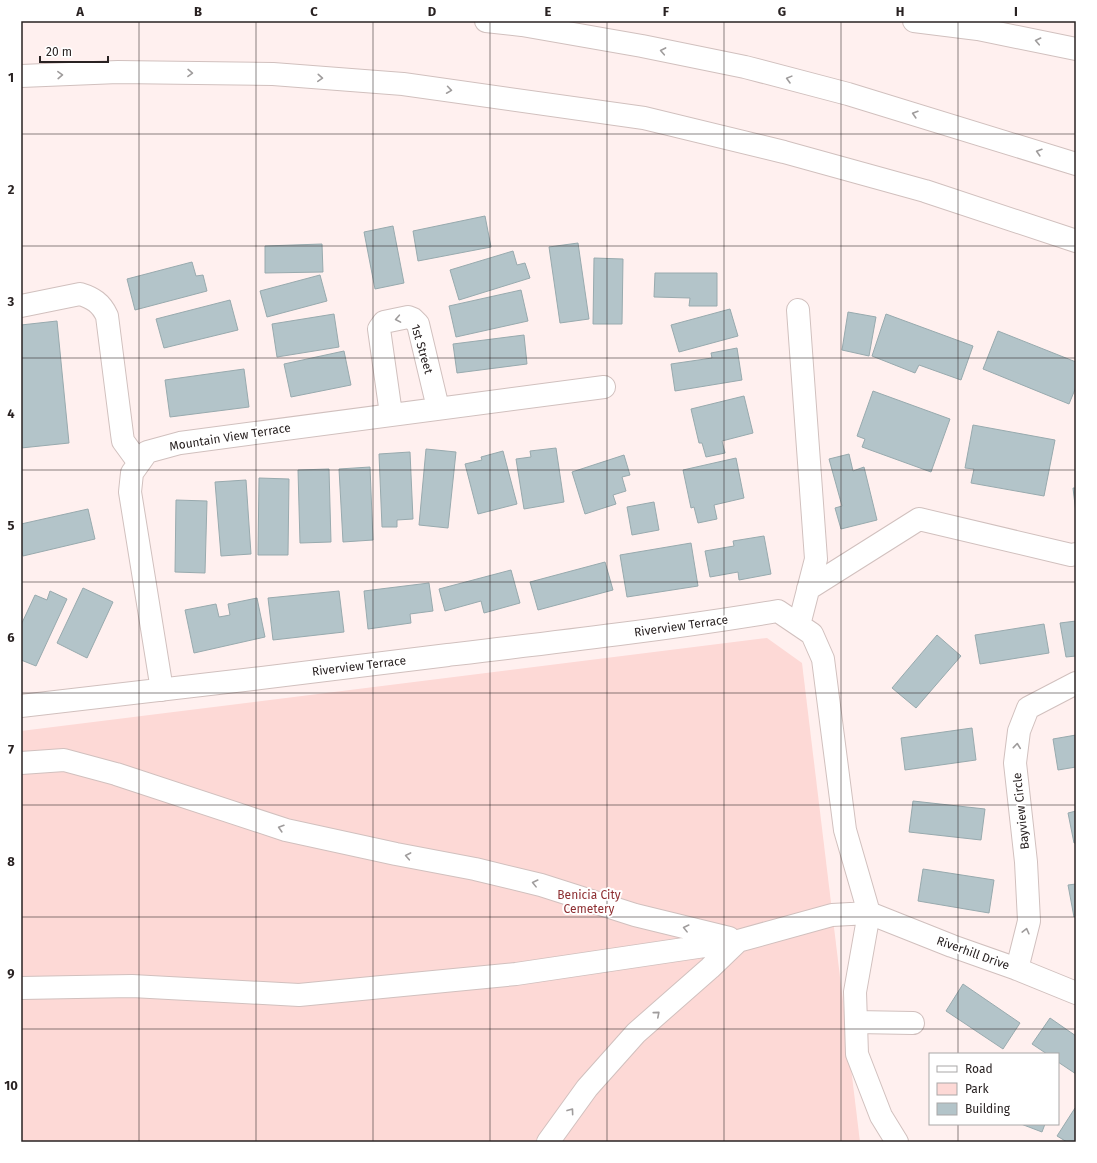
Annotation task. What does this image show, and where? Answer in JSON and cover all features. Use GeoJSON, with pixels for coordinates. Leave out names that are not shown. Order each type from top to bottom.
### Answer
{"type":"FeatureCollection","features":[{"type":"Feature","properties":{"kind":"main road"},"geometry":{"type":"LineString","coordinates":[[486,21],[522,25],[642,46],[745,67],[848,94],[1076,164]]}},
{"type":"Feature","properties":{"kind":"main road"},"geometry":{"type":"LineString","coordinates":[[914,21],[978,29],[1076,49]]}},
{"type":"Feature","properties":{"kind":"main road"},"geometry":{"type":"LineString","coordinates":[[21,76],[118,72],[280,75],[403,84],[644,118],[784,152],[925,191],[1076,241]]}},
{"type":"Feature","properties":{"kind":"main road"},"geometry":{"type":"LineString","coordinates":[[21,306],[80,294],[88,296],[100,303],[107,316],[123,441],[140,463]]}},
{"type":"Feature","properties":{"kind":"main road"},"geometry":{"type":"LineString","coordinates":[[798,310],[816,559],[799,625]]}},
{"type":"Feature","properties":{"kind":"main road","name":"1st Street"},"geometry":{"type":"LineString","coordinates":[[391,414],[380,329],[384,322],[408,317],[413,318],[418,324],[438,408]]}},
{"type":"Feature","properties":{"kind":"main road","name":"Mountain View Terrace"},"geometry":{"type":"LineString","coordinates":[[162,690],[130,492],[132,473],[147,452],[180,443],[391,414],[604,388]]}},
{"type":"Feature","properties":{"kind":"main road"},"geometry":{"type":"LineString","coordinates":[[808,589],[919,519],[1071,555],[1076,554]]}},
{"type":"Feature","properties":{"kind":"main road","name":"Riverview Terrace"},"geometry":{"type":"LineString","coordinates":[[21,706],[575,640],[778,611],[812,634],[823,659],[845,830],[869,913],[855,992],[857,1054],[881,1116],[897,1142]]}},
{"type":"Feature","properties":{"kind":"main road","name":"Bayview Circle"},"geometry":{"type":"LineString","coordinates":[[1017,969],[1029,921],[1026,862],[1016,763],[1019,731],[1028,708],[1076,683]]}},
{"type":"Feature","properties":{"kind":"main road"},"geometry":{"type":"LineString","coordinates":[[21,763],[64,760],[116,774],[286,830],[396,854],[475,869],[541,885],[635,915],[738,941]]}},
{"type":"Feature","properties":{"kind":"main road"},"geometry":{"type":"LineString","coordinates":[[21,988],[132,986],[299,995],[516,974],[738,941],[832,915],[869,913]]}},
{"type":"Feature","properties":{"kind":"main road","name":"Riverhill Drive"},"geometry":{"type":"LineString","coordinates":[[869,913],[1076,993]]}},
{"type":"Feature","properties":{"kind":"main road"},"geometry":{"type":"LineString","coordinates":[[548,1142],[588,1088],[636,1033],[710,968],[738,941]]}},
{"type":"Feature","properties":{"kind":"main road"},"geometry":{"type":"LineString","coordinates":[[856,1022],[913,1023]]}},
{"type":"Feature","properties":{"kind":"green space","name":"Benicia City Cemetery"},"geometry":{"type":"Polygon","coordinates":[[[767,638],[802,663],[860,1142],[21,1142],[21,731],[767,638]]]}},
{"type":"Feature","properties":{"kind":"building"},"geometry":{"type":"Polygon","coordinates":[[[485,216],[491,247],[418,261],[413,231],[485,216]]]}},
{"type":"Feature","properties":{"kind":"building"},"geometry":{"type":"Polygon","coordinates":[[[393,226],[404,283],[375,289],[364,232],[393,226]]]}},
{"type":"Feature","properties":{"kind":"building"},"geometry":{"type":"Polygon","coordinates":[[[578,243],[589,319],[560,323],[549,247],[578,243]]]}},
{"type":"Feature","properties":{"kind":"building"},"geometry":{"type":"Polygon","coordinates":[[[322,244],[323,272],[265,273],[265,246],[322,244]]]}},
{"type":"Feature","properties":{"kind":"building"},"geometry":{"type":"Polygon","coordinates":[[[513,251],[517,265],[525,263],[530,278],[459,300],[450,270],[513,251]]]}},
{"type":"Feature","properties":{"kind":"building"},"geometry":{"type":"Polygon","coordinates":[[[594,258],[623,259],[622,324],[593,324],[594,258]]]}},
{"type":"Feature","properties":{"kind":"building"},"geometry":{"type":"Polygon","coordinates":[[[192,262],[196,276],[203,275],[207,291],[135,310],[127,279],[192,262]]]}},
{"type":"Feature","properties":{"kind":"building"},"geometry":{"type":"Polygon","coordinates":[[[655,273],[717,273],[717,306],[689,306],[690,298],[654,297],[655,273]]]}},
{"type":"Feature","properties":{"kind":"building"},"geometry":{"type":"Polygon","coordinates":[[[320,275],[327,301],[267,317],[260,291],[320,275]]]}},
{"type":"Feature","properties":{"kind":"building"},"geometry":{"type":"Polygon","coordinates":[[[521,290],[528,321],[456,337],[449,306],[521,290]]]}},
{"type":"Feature","properties":{"kind":"building"},"geometry":{"type":"Polygon","coordinates":[[[230,300],[238,330],[164,348],[156,319],[230,300]]]}},
{"type":"Feature","properties":{"kind":"building"},"geometry":{"type":"Polygon","coordinates":[[[730,309],[738,336],[679,352],[671,325],[730,309]]]}},
{"type":"Feature","properties":{"kind":"building"},"geometry":{"type":"Polygon","coordinates":[[[848,312],[876,317],[869,356],[842,350],[848,312]]]}},
{"type":"Feature","properties":{"kind":"building"},"geometry":{"type":"Polygon","coordinates":[[[334,314],[339,347],[277,357],[272,324],[334,314]]]}},
{"type":"Feature","properties":{"kind":"building"},"geometry":{"type":"Polygon","coordinates":[[[886,314],[973,346],[961,380],[919,365],[915,373],[872,356],[886,314]]]}},
{"type":"Feature","properties":{"kind":"building"},"geometry":{"type":"Polygon","coordinates":[[[57,321],[69,443],[21,448],[21,325],[57,321]]]}},
{"type":"Feature","properties":{"kind":"building"},"geometry":{"type":"Polygon","coordinates":[[[998,331],[1076,362],[1076,387],[1069,404],[983,369],[998,331]]]}},
{"type":"Feature","properties":{"kind":"building"},"geometry":{"type":"Polygon","coordinates":[[[524,335],[527,364],[457,373],[453,344],[524,335]]]}},
{"type":"Feature","properties":{"kind":"building"},"geometry":{"type":"Polygon","coordinates":[[[737,348],[742,380],[675,391],[671,364],[712,358],[711,353],[737,348]]]}},
{"type":"Feature","properties":{"kind":"building"},"geometry":{"type":"Polygon","coordinates":[[[344,351],[351,385],[291,397],[284,364],[344,351]]]}},
{"type":"Feature","properties":{"kind":"building"},"geometry":{"type":"Polygon","coordinates":[[[244,369],[249,407],[170,417],[165,380],[244,369]]]}},
{"type":"Feature","properties":{"kind":"building"},"geometry":{"type":"Polygon","coordinates":[[[873,391],[950,419],[931,472],[862,447],[865,439],[857,436],[873,391]]]}},
{"type":"Feature","properties":{"kind":"building"},"geometry":{"type":"Polygon","coordinates":[[[744,396],[753,433],[722,441],[725,453],[706,457],[702,443],[699,443],[691,409],[744,396]]]}},
{"type":"Feature","properties":{"kind":"building"},"geometry":{"type":"Polygon","coordinates":[[[973,425],[1055,440],[1044,496],[971,483],[974,469],[965,468],[973,425]]]}},
{"type":"Feature","properties":{"kind":"building"},"geometry":{"type":"Polygon","coordinates":[[[556,448],[564,502],[524,509],[516,459],[531,457],[530,451],[556,448]]]}},
{"type":"Feature","properties":{"kind":"building"},"geometry":{"type":"Polygon","coordinates":[[[426,449],[456,452],[448,528],[419,525],[426,449]]]}},
{"type":"Feature","properties":{"kind":"building"},"geometry":{"type":"Polygon","coordinates":[[[503,451],[517,504],[478,514],[465,464],[482,460],[481,457],[503,451]]]}},
{"type":"Feature","properties":{"kind":"building"},"geometry":{"type":"Polygon","coordinates":[[[410,452],[413,519],[397,520],[397,527],[382,527],[379,454],[410,452]]]}},
{"type":"Feature","properties":{"kind":"building"},"geometry":{"type":"Polygon","coordinates":[[[849,454],[853,471],[864,467],[877,520],[841,529],[835,508],[842,506],[829,459],[849,454]]]}},
{"type":"Feature","properties":{"kind":"building"},"geometry":{"type":"Polygon","coordinates":[[[624,455],[630,475],[622,477],[626,491],[613,495],[616,504],[585,514],[572,472],[624,455]]]}},
{"type":"Feature","properties":{"kind":"building"},"geometry":{"type":"Polygon","coordinates":[[[736,458],[744,498],[714,505],[717,519],[698,523],[694,507],[691,508],[683,470],[736,458]]]}},
{"type":"Feature","properties":{"kind":"building"},"geometry":{"type":"Polygon","coordinates":[[[370,467],[373,540],[343,542],[339,469],[370,467]]]}},
{"type":"Feature","properties":{"kind":"building"},"geometry":{"type":"Polygon","coordinates":[[[329,469],[331,542],[300,543],[298,470],[329,469]]]}},
{"type":"Feature","properties":{"kind":"building"},"geometry":{"type":"Polygon","coordinates":[[[259,478],[289,479],[288,555],[258,555],[259,478]]]}},
{"type":"Feature","properties":{"kind":"building"},"geometry":{"type":"Polygon","coordinates":[[[246,480],[251,554],[221,556],[215,482],[246,480]]]}},
{"type":"Feature","properties":{"kind":"building"},"geometry":{"type":"Polygon","coordinates":[[[1073,488],[1076,488],[1076,513],[1073,488]]]}},
{"type":"Feature","properties":{"kind":"building"},"geometry":{"type":"Polygon","coordinates":[[[176,500],[207,501],[205,573],[175,572],[176,500]]]}},
{"type":"Feature","properties":{"kind":"building"},"geometry":{"type":"Polygon","coordinates":[[[654,502],[659,530],[632,535],[627,507],[654,502]]]}},
{"type":"Feature","properties":{"kind":"building"},"geometry":{"type":"Polygon","coordinates":[[[88,509],[95,539],[23,556],[21,549],[21,524],[88,509]]]}},
{"type":"Feature","properties":{"kind":"building"},"geometry":{"type":"Polygon","coordinates":[[[764,536],[771,574],[739,580],[738,572],[710,577],[705,551],[734,546],[733,541],[764,536]]]}},
{"type":"Feature","properties":{"kind":"building"},"geometry":{"type":"Polygon","coordinates":[[[691,543],[698,586],[627,597],[620,555],[691,543]]]}},
{"type":"Feature","properties":{"kind":"building"},"geometry":{"type":"Polygon","coordinates":[[[605,562],[613,590],[538,610],[530,582],[605,562]]]}},
{"type":"Feature","properties":{"kind":"building"},"geometry":{"type":"Polygon","coordinates":[[[511,570],[520,603],[484,613],[481,601],[445,611],[439,589],[511,570]]]}},
{"type":"Feature","properties":{"kind":"building"},"geometry":{"type":"Polygon","coordinates":[[[429,583],[433,611],[410,614],[411,623],[368,629],[364,591],[429,583]]]}},
{"type":"Feature","properties":{"kind":"building"},"geometry":{"type":"Polygon","coordinates":[[[83,588],[113,602],[87,658],[57,643],[83,588]]]}},
{"type":"Feature","properties":{"kind":"building"},"geometry":{"type":"Polygon","coordinates":[[[50,591],[67,599],[36,666],[21,660],[21,625],[35,595],[47,600],[50,591]]]}},
{"type":"Feature","properties":{"kind":"building"},"geometry":{"type":"Polygon","coordinates":[[[339,591],[344,632],[273,640],[268,598],[339,591]]]}},
{"type":"Feature","properties":{"kind":"building"},"geometry":{"type":"Polygon","coordinates":[[[257,598],[265,637],[194,653],[185,610],[216,604],[219,617],[230,615],[228,604],[257,598]]]}},
{"type":"Feature","properties":{"kind":"building"},"geometry":{"type":"Polygon","coordinates":[[[1076,621],[1076,656],[1066,657],[1060,623],[1076,621]]]}},
{"type":"Feature","properties":{"kind":"building"},"geometry":{"type":"Polygon","coordinates":[[[1044,624],[1049,653],[980,664],[975,635],[1044,624]]]}},
{"type":"Feature","properties":{"kind":"building"},"geometry":{"type":"Polygon","coordinates":[[[937,635],[961,656],[916,708],[892,688],[937,635]]]}},
{"type":"Feature","properties":{"kind":"building"},"geometry":{"type":"Polygon","coordinates":[[[972,728],[976,760],[905,770],[901,738],[972,728]]]}},
{"type":"Feature","properties":{"kind":"building"},"geometry":{"type":"Polygon","coordinates":[[[1076,735],[1076,767],[1058,770],[1053,739],[1076,735]]]}},
{"type":"Feature","properties":{"kind":"building"},"geometry":{"type":"Polygon","coordinates":[[[913,801],[985,809],[981,840],[909,832],[913,801]]]}},
{"type":"Feature","properties":{"kind":"building"},"geometry":{"type":"Polygon","coordinates":[[[1076,811],[1076,843],[1074,843],[1068,813],[1076,811]]]}},
{"type":"Feature","properties":{"kind":"building"},"geometry":{"type":"Polygon","coordinates":[[[923,869],[994,880],[989,913],[918,901],[923,869]]]}},
{"type":"Feature","properties":{"kind":"building"},"geometry":{"type":"Polygon","coordinates":[[[1076,884],[1076,916],[1074,917],[1068,885],[1076,884]]]}},
{"type":"Feature","properties":{"kind":"building"},"geometry":{"type":"Polygon","coordinates":[[[963,984],[1020,1023],[1003,1049],[946,1011],[963,984]]]}},
{"type":"Feature","properties":{"kind":"building"},"geometry":{"type":"Polygon","coordinates":[[[1050,1018],[1076,1036],[1076,1074],[1059,1063],[1059,1053],[1046,1053],[1032,1044],[1050,1018]]]}},
{"type":"Feature","properties":{"kind":"building"},"geometry":{"type":"Polygon","coordinates":[[[1075,1108],[1076,1142],[1067,1142],[1057,1136],[1075,1108]]]}},
{"type":"Feature","properties":{"kind":"building"},"geometry":{"type":"Polygon","coordinates":[[[1024,1125],[1045,1125],[1042,1132],[1024,1125]]]}}]}
